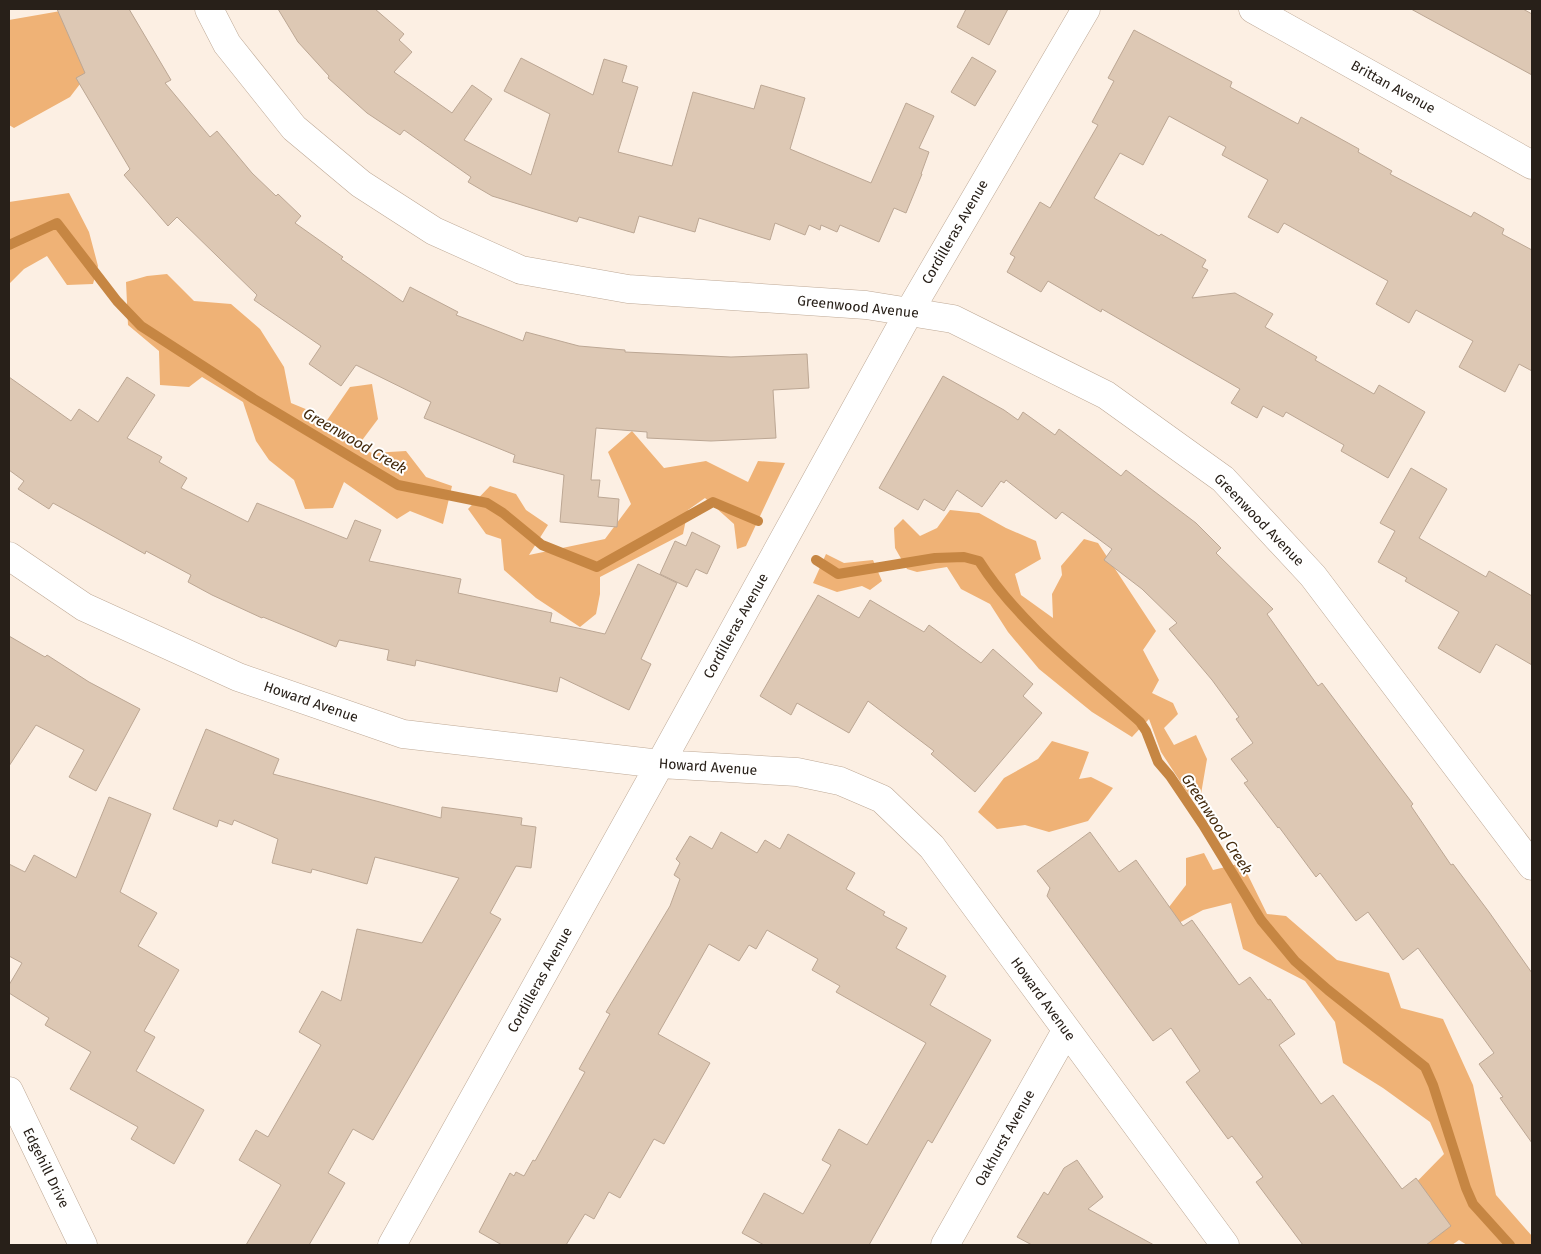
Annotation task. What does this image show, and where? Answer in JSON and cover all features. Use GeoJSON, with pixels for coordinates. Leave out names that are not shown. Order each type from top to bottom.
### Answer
{"type":"FeatureCollection","features":[{"type":"Feature","properties":{"kind":"street","name":"Greenwood Avenue"},"geometry":{"type":"LineString","coordinates":[[208,9],[227,44],[294,128],[346,172],[434,231],[521,270],[628,289],[866,305],[953,319],[1106,395],[1223,479],[1313,576],[1532,866]]}},
{"type":"Feature","properties":{"kind":"street","name":"Cordilleras Avenue"},"geometry":{"type":"LineString","coordinates":[[392,1245],[909,312],[1086,9]]}},
{"type":"Feature","properties":{"kind":"street","name":"Brittan Avenue"},"geometry":{"type":"LineString","coordinates":[[1253,9],[1532,166]]}},
{"type":"Feature","properties":{"kind":"street","name":"Howard Avenue"},"geometry":{"type":"LineString","coordinates":[[9,556],[84,608],[238,677],[403,734],[660,764],[797,772],[840,781],[882,799],[932,847],[1066,1031],[1226,1245]]}},
{"type":"Feature","properties":{"kind":"street","name":"Oakhurst Avenue"},"geometry":{"type":"LineString","coordinates":[[945,1245],[1066,1031]]}},
{"type":"Feature","properties":{"kind":"street","name":"Edgehill Drive"},"geometry":{"type":"LineString","coordinates":[[9,1091],[83,1245]]}},
{"type":"Feature","properties":{"kind":"shaded area"},"geometry":{"type":"Polygon","coordinates":[[[72,9],[100,58],[70,97],[14,128],[9,125],[9,20],[72,9]]]}},
{"type":"Feature","properties":{"kind":"shaded area"},"geometry":{"type":"Polygon","coordinates":[[[69,193],[89,232],[98,266],[93,284],[67,285],[47,256],[24,269],[9,284],[9,202],[69,193]]]}},
{"type":"Feature","properties":{"kind":"shaded area"},"geometry":{"type":"Polygon","coordinates":[[[167,274],[194,301],[231,304],[260,329],[284,367],[291,403],[308,410],[321,429],[350,387],[372,384],[378,419],[357,447],[372,453],[406,451],[426,477],[452,486],[443,524],[410,511],[397,519],[344,482],[333,508],[305,509],[294,480],[269,460],[256,441],[243,402],[202,377],[189,387],[160,385],[159,351],[128,325],[126,282],[147,276],[167,274]]]}},
{"type":"Feature","properties":{"kind":"shaded area"},"geometry":{"type":"Polygon","coordinates":[[[632,431],[664,468],[706,461],[748,482],[758,461],[785,463],[746,546],[737,549],[734,524],[705,498],[688,510],[683,534],[600,577],[600,594],[596,614],[580,627],[536,598],[504,570],[501,539],[486,534],[468,509],[490,486],[516,494],[526,510],[548,525],[529,555],[605,539],[631,504],[608,452],[632,431]]]}},
{"type":"Feature","properties":{"kind":"shaded area"},"geometry":{"type":"Polygon","coordinates":[[[950,510],[979,513],[1006,528],[1036,541],[1041,559],[1015,574],[1021,595],[1053,618],[1052,594],[1062,575],[1061,566],[1084,539],[1098,543],[1156,631],[1143,650],[1159,680],[1152,693],[1173,703],[1178,714],[1164,728],[1174,745],[1196,735],[1207,759],[1201,794],[1189,795],[1161,752],[1149,719],[1132,737],[1092,712],[1039,669],[1008,632],[990,604],[961,589],[947,567],[917,572],[907,569],[895,548],[894,528],[903,519],[920,536],[937,528],[950,510]]]}},
{"type":"Feature","properties":{"kind":"shaded area"},"geometry":{"type":"Polygon","coordinates":[[[826,554],[844,563],[873,560],[882,581],[870,590],[862,586],[837,592],[813,583],[826,554]]]}},
{"type":"Feature","properties":{"kind":"shaded area"},"geometry":{"type":"Polygon","coordinates":[[[1052,741],[1089,752],[1079,779],[1091,777],[1113,788],[1088,821],[1049,832],[1025,825],[997,829],[978,812],[1004,778],[1038,759],[1052,741]]]}},
{"type":"Feature","properties":{"kind":"shaded area"},"geometry":{"type":"Polygon","coordinates":[[[1204,853],[1213,870],[1242,863],[1267,914],[1286,916],[1337,960],[1389,973],[1401,1008],[1443,1019],[1473,1085],[1496,1195],[1532,1236],[1532,1245],[1467,1245],[1459,1240],[1452,1245],[1391,1245],[1398,1201],[1444,1154],[1430,1122],[1383,1088],[1343,1063],[1335,1022],[1305,981],[1243,949],[1231,903],[1203,910],[1175,925],[1169,907],[1186,885],[1186,858],[1204,853]]]}},
{"type":"Feature","properties":{"kind":"building"},"geometry":{"type":"Polygon","coordinates":[[[57,9],[129,9],[171,80],[165,83],[210,137],[217,131],[252,173],[301,216],[295,223],[343,257],[341,259],[403,302],[410,287],[458,312],[456,315],[523,341],[526,332],[579,346],[625,350],[625,352],[731,357],[807,354],[809,388],[773,390],[776,438],[711,441],[647,438],[647,432],[596,428],[591,480],[600,480],[598,497],[619,499],[617,527],[560,522],[564,475],[513,462],[515,455],[424,418],[431,402],[356,365],[341,386],[309,364],[321,346],[254,300],[257,295],[177,217],[168,226],[124,175],[130,169],[76,78],[85,73],[57,9]]]}},
{"type":"Feature","properties":{"kind":"building"},"geometry":{"type":"Polygon","coordinates":[[[278,9],[375,9],[404,34],[399,40],[412,52],[394,72],[452,113],[472,85],[492,99],[464,140],[531,175],[550,114],[504,91],[521,58],[593,95],[604,59],[627,66],[622,82],[638,87],[618,152],[672,166],[693,92],[754,109],[761,85],[805,98],[790,149],[871,183],[906,103],[934,116],[919,148],[929,152],[906,213],[894,208],[879,242],[840,225],[837,232],[821,225],[820,230],[809,225],[805,235],[775,223],[770,240],[699,218],[695,232],[639,216],[634,233],[579,217],[577,222],[492,196],[468,182],[471,177],[404,130],[400,135],[367,113],[328,78],[329,76],[298,42],[278,9]]]}},
{"type":"Feature","properties":{"kind":"building"},"geometry":{"type":"Polygon","coordinates":[[[966,9],[1008,9],[989,45],[957,27],[966,9]]]}},
{"type":"Feature","properties":{"kind":"building"},"geometry":{"type":"Polygon","coordinates":[[[1411,9],[1523,9],[1532,14],[1532,75],[1411,9]]]}},
{"type":"Feature","properties":{"kind":"building"},"geometry":{"type":"Polygon","coordinates":[[[1134,30],[1232,82],[1230,87],[1298,124],[1301,117],[1359,149],[1358,152],[1392,171],[1390,174],[1471,217],[1474,212],[1504,229],[1502,234],[1532,250],[1532,371],[1519,364],[1505,392],[1459,367],[1473,341],[1416,310],[1409,323],[1376,304],[1388,281],[1284,223],[1278,233],[1248,217],[1268,180],[1222,155],[1226,147],[1169,116],[1143,165],[1120,153],[1094,198],[1159,236],[1161,234],[1206,260],[1202,267],[1208,270],[1192,298],[1235,293],[1273,314],[1265,327],[1317,357],[1315,360],[1374,394],[1379,385],[1425,412],[1388,478],[1341,451],[1344,445],[1286,412],[1283,417],[1263,406],[1257,418],[1231,403],[1240,389],[1102,309],[1101,312],[1048,281],[1041,292],[1007,272],[1015,257],[1010,254],[1040,202],[1050,208],[1098,125],[1092,122],[1114,81],[1108,78],[1134,30]]]}},
{"type":"Feature","properties":{"kind":"building"},"geometry":{"type":"Polygon","coordinates":[[[972,57],[996,71],[975,106],[951,92],[972,57]]]}},
{"type":"Feature","properties":{"kind":"building"},"geometry":{"type":"Polygon","coordinates":[[[943,376],[1004,410],[1018,420],[1023,412],[1055,435],[1059,429],[1121,476],[1126,470],[1196,523],[1221,548],[1216,553],[1273,609],[1267,614],[1318,686],[1322,683],[1413,804],[1411,806],[1451,865],[1453,864],[1489,912],[1532,973],[1532,1143],[1500,1098],[1503,1097],[1479,1064],[1494,1053],[1418,948],[1403,960],[1368,912],[1356,921],[1320,873],[1316,877],[1244,783],[1248,781],[1231,759],[1253,743],[1236,719],[1239,717],[1212,680],[1169,629],[1177,623],[1142,589],[1104,560],[1112,549],[1062,512],[1056,519],[1006,480],[1004,483],[1001,481],[982,507],[957,490],[944,511],[924,499],[918,510],[879,488],[943,376]]]}},
{"type":"Feature","properties":{"kind":"building"},"geometry":{"type":"Polygon","coordinates":[[[9,377],[71,421],[79,409],[98,422],[127,377],[155,395],[127,438],[162,457],[159,462],[187,478],[181,488],[248,522],[257,503],[347,539],[355,520],[381,530],[369,561],[461,579],[458,593],[552,613],[550,622],[605,634],[638,564],[677,583],[641,659],[651,664],[629,710],[560,677],[557,692],[416,660],[415,666],[387,660],[389,650],[339,640],[336,647],[262,618],[212,595],[188,582],[191,575],[146,551],[145,554],[53,503],[49,509],[18,489],[24,481],[9,470],[9,377]]]}},
{"type":"Feature","properties":{"kind":"building"},"geometry":{"type":"Polygon","coordinates":[[[1411,468],[1447,489],[1419,538],[1486,577],[1489,571],[1532,596],[1532,665],[1496,644],[1480,673],[1438,648],[1459,612],[1405,581],[1407,578],[1378,562],[1395,531],[1380,523],[1411,468]]]}},
{"type":"Feature","properties":{"kind":"building"},"geometry":{"type":"Polygon","coordinates":[[[692,532],[720,546],[707,574],[696,569],[687,587],[660,574],[675,541],[686,546],[692,532]]]}},
{"type":"Feature","properties":{"kind":"building"},"geometry":{"type":"Polygon","coordinates":[[[818,595],[859,618],[870,600],[924,632],[929,625],[981,663],[993,649],[1033,684],[1023,696],[1042,713],[975,792],[931,754],[934,751],[868,701],[849,733],[797,703],[791,715],[760,696],[818,595]]]}},
{"type":"Feature","properties":{"kind":"building"},"geometry":{"type":"Polygon","coordinates":[[[9,636],[45,657],[47,655],[89,682],[140,709],[96,791],[69,777],[84,750],[36,725],[9,766],[9,636]]]}},
{"type":"Feature","properties":{"kind":"building"},"geometry":{"type":"Polygon","coordinates":[[[206,729],[279,759],[273,774],[441,818],[442,807],[522,818],[521,825],[536,827],[531,868],[516,866],[490,913],[501,919],[373,1140],[353,1129],[328,1173],[345,1183],[309,1245],[246,1245],[281,1185],[239,1160],[256,1130],[268,1137],[321,1045],[299,1032],[322,991],[341,1001],[357,929],[422,943],[459,878],[375,857],[367,884],[312,869],[311,873],[272,863],[278,839],[234,820],[232,825],[219,820],[217,827],[173,809],[206,729]]]}},
{"type":"Feature","properties":{"kind":"building"},"geometry":{"type":"Polygon","coordinates":[[[109,797],[151,814],[120,892],[157,913],[138,946],[179,970],[144,1031],[155,1037],[136,1071],[204,1110],[174,1164],[131,1139],[138,1127],[70,1089],[91,1052],[45,1025],[49,1018],[9,993],[9,985],[22,963],[9,956],[9,864],[25,872],[34,855],[76,878],[109,797]]]}},
{"type":"Feature","properties":{"kind":"building"},"geometry":{"type":"Polygon","coordinates":[[[721,832],[757,853],[765,840],[780,849],[788,834],[855,873],[846,889],[885,912],[883,915],[907,928],[896,948],[946,976],[930,1005],[991,1040],[932,1143],[928,1140],[869,1245],[764,1245],[742,1233],[764,1193],[803,1214],[831,1165],[822,1160],[839,1129],[867,1145],[926,1043],[836,992],[840,986],[812,970],[818,959],[767,930],[756,949],[749,945],[739,961],[709,944],[658,1034],[710,1063],[664,1144],[654,1139],[620,1198],[609,1192],[594,1219],[585,1214],[566,1245],[502,1245],[479,1232],[510,1173],[514,1176],[516,1172],[524,1176],[533,1160],[535,1161],[585,1072],[579,1069],[610,1014],[606,1012],[670,906],[680,879],[674,875],[680,863],[676,859],[690,836],[712,849],[721,832]]]}},
{"type":"Feature","properties":{"kind":"building"},"geometry":{"type":"Polygon","coordinates":[[[1090,832],[1119,872],[1136,860],[1183,926],[1192,920],[1239,985],[1250,977],[1268,1000],[1270,999],[1295,1034],[1279,1045],[1321,1104],[1333,1095],[1402,1189],[1416,1178],[1451,1226],[1426,1245],[1303,1245],[1256,1182],[1263,1177],[1232,1136],[1228,1139],[1186,1082],[1200,1071],[1171,1028],[1153,1041],[1047,896],[1050,888],[1037,871],[1090,832]]]}},
{"type":"Feature","properties":{"kind":"building"},"geometry":{"type":"Polygon","coordinates":[[[1077,1160],[1103,1197],[1088,1209],[1154,1245],[1032,1245],[1017,1237],[1044,1192],[1048,1195],[1064,1168],[1077,1160]]]}},
{"type":"Feature","properties":{"kind":"waterway","name":"Greenwood Creek"},"geometry":{"type":"LineString","coordinates":[[9,245],[57,223],[117,301],[141,326],[254,399],[398,485],[487,503],[503,513],[542,545],[597,567],[713,502],[758,521]]}},
{"type":"Feature","properties":{"kind":"waterway","name":"Greenwood Creek"},"geometry":{"type":"LineString","coordinates":[[816,560],[838,574],[935,558],[964,557],[979,561],[995,584],[1033,627],[1140,722],[1146,731],[1158,762],[1170,776],[1203,825],[1261,920],[1295,961],[1328,990],[1425,1067],[1433,1085],[1466,1188],[1473,1204],[1510,1245]]}}]}
